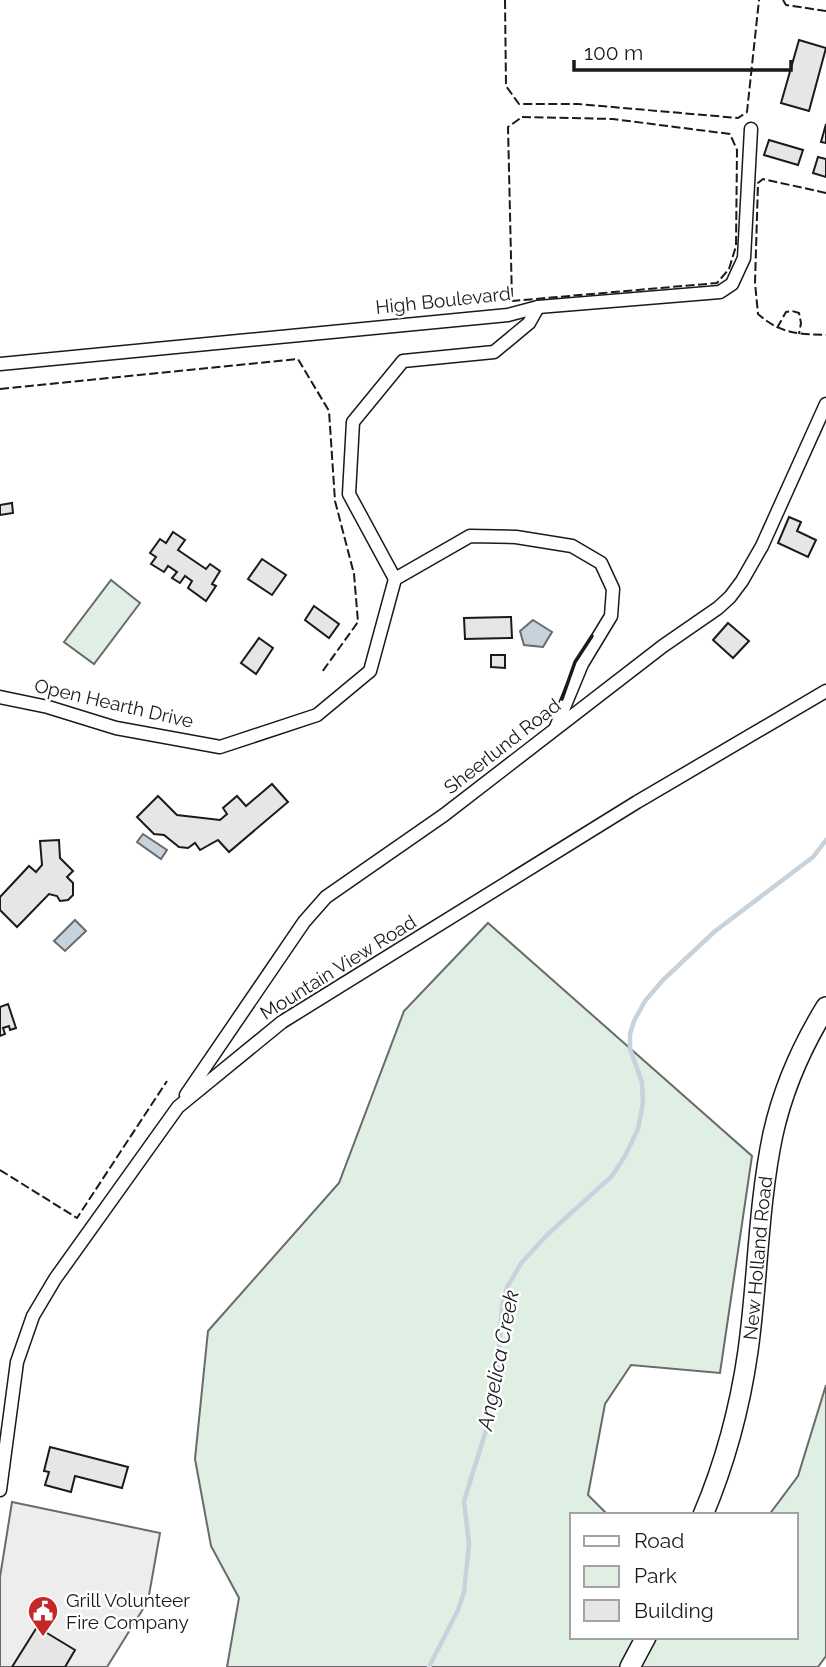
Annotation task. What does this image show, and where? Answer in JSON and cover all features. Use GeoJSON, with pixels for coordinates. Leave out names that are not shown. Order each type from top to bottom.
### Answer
{"type":"FeatureCollection","features":[{"type":"Feature","properties":{"kind":"main road","name":"New Holland Road"},"geometry":{"type":"LineString","coordinates":[[704,1513],[724,1456],[743,1386],[763,1199],[774,1132],[788,1083],[805,1044],[826,1007]]}},
{"type":"Feature","properties":{"kind":"main road"},"geometry":{"type":"LineString","coordinates":[[630,1667],[645,1639]]}},
{"type":"Feature","properties":{"kind":"street","name":"High Boulevard"},"geometry":{"type":"LineString","coordinates":[[0,364],[508,315],[538,307],[720,292],[732,284],[744,258],[751,130]]}},
{"type":"Feature","properties":{"kind":"street"},"geometry":{"type":"LineString","coordinates":[[538,307],[529,323],[495,352],[403,361],[353,422],[349,494],[395,579],[470,536],[516,537],[572,546],[601,564],[613,589],[611,616],[582,664],[556,729]]}},
{"type":"Feature","properties":{"kind":"street","name":"Sheerlund Road"},"geometry":{"type":"LineString","coordinates":[[178,1107],[304,922],[327,897],[444,815],[730,597],[743,581],[762,546],[826,404]]}},
{"type":"Feature","properties":{"kind":"street","name":"Open Hearth Drive"},"geometry":{"type":"LineString","coordinates":[[0,697],[48,707],[116,727],[220,747],[317,715],[370,671],[395,579]]}},
{"type":"Feature","properties":{"kind":"street","name":"Mountain View Road"},"geometry":{"type":"LineString","coordinates":[[0,1490],[17,1362],[33,1316],[55,1279],[178,1107],[282,1022],[638,802],[826,691]]}},
{"type":"Feature","properties":{"kind":"green space"},"geometry":{"type":"Polygon","coordinates":[[[111,580],[140,603],[94,664],[64,642],[111,580]]]}},
{"type":"Feature","properties":{"kind":"green space"},"geometry":{"type":"Polygon","coordinates":[[[488,923],[752,1156],[720,1373],[631,1365],[605,1404],[588,1495],[606,1513],[570,1513],[570,1639],[798,1639],[798,1513],[770,1513],[798,1476],[826,1385],[826,1656],[818,1667],[227,1667],[239,1598],[211,1546],[195,1459],[208,1331],[339,1183],[404,1011],[488,923]]]}},
{"type":"Feature","properties":{"kind":"shaded area"},"geometry":{"type":"Polygon","coordinates":[[[533,620],[552,632],[543,647],[524,645],[520,631],[533,620]]]}},
{"type":"Feature","properties":{"kind":"shaded area"},"geometry":{"type":"Polygon","coordinates":[[[143,834],[167,850],[161,859],[137,842],[143,834]]]}},
{"type":"Feature","properties":{"kind":"shaded area"},"geometry":{"type":"Polygon","coordinates":[[[75,920],[86,931],[65,951],[54,941],[75,920]]]}},
{"type":"Feature","properties":{"kind":"shaded area"},"geometry":{"type":"Polygon","coordinates":[[[12,1502],[160,1533],[148,1601],[107,1667],[0,1667],[0,1577],[12,1502]]]}},
{"type":"Feature","properties":{"kind":"building"},"geometry":{"type":"Polygon","coordinates":[[[799,40],[826,48],[809,111],[781,103],[799,40]]]}},
{"type":"Feature","properties":{"kind":"building"},"geometry":{"type":"Polygon","coordinates":[[[826,124],[826,143],[821,142],[826,124]]]}},
{"type":"Feature","properties":{"kind":"building"},"geometry":{"type":"Polygon","coordinates":[[[769,140],[803,150],[798,165],[764,155],[769,140]]]}},
{"type":"Feature","properties":{"kind":"building"},"geometry":{"type":"Polygon","coordinates":[[[818,157],[826,159],[826,177],[813,173],[818,157]]]}},
{"type":"Feature","properties":{"kind":"building"},"geometry":{"type":"Polygon","coordinates":[[[12,503],[13,513],[0,515],[0,505],[12,503]]]}},
{"type":"Feature","properties":{"kind":"building"},"geometry":{"type":"Polygon","coordinates":[[[789,517],[801,522],[797,531],[816,540],[808,557],[778,543],[789,517]]]}},
{"type":"Feature","properties":{"kind":"building"},"geometry":{"type":"Polygon","coordinates":[[[173,532],[185,540],[178,550],[206,569],[210,564],[220,571],[212,584],[216,586],[206,601],[188,588],[192,581],[185,576],[180,583],[172,578],[177,572],[168,566],[164,572],[151,564],[156,557],[150,553],[160,539],[166,543],[173,532]]]}},
{"type":"Feature","properties":{"kind":"building"},"geometry":{"type":"Polygon","coordinates":[[[262,559],[286,575],[272,595],[248,579],[262,559]]]}},
{"type":"Feature","properties":{"kind":"building"},"geometry":{"type":"Polygon","coordinates":[[[314,606],[339,624],[329,638],[305,620],[314,606]]]}},
{"type":"Feature","properties":{"kind":"building"},"geometry":{"type":"Polygon","coordinates":[[[511,617],[512,638],[465,639],[464,618],[511,617]]]}},
{"type":"Feature","properties":{"kind":"building"},"geometry":{"type":"Polygon","coordinates":[[[728,623],[749,641],[733,658],[713,640],[728,623]]]}},
{"type":"Feature","properties":{"kind":"building"},"geometry":{"type":"Polygon","coordinates":[[[259,638],[273,648],[256,674],[241,663],[259,638]]]}},
{"type":"Feature","properties":{"kind":"building"},"geometry":{"type":"Polygon","coordinates":[[[491,655],[505,655],[505,668],[491,667],[491,655]]]}},
{"type":"Feature","properties":{"kind":"building"},"geometry":{"type":"Polygon","coordinates":[[[272,784],[288,802],[229,852],[218,840],[200,850],[195,843],[188,848],[179,847],[164,835],[154,834],[137,817],[158,796],[177,815],[220,820],[227,814],[223,808],[237,796],[246,806],[272,784]]]}},
{"type":"Feature","properties":{"kind":"building"},"geometry":{"type":"Polygon","coordinates":[[[59,840],[60,858],[73,871],[67,877],[73,883],[73,895],[68,900],[60,901],[57,896],[49,894],[17,927],[0,910],[0,897],[29,866],[36,872],[42,865],[40,841],[59,840]]]}},
{"type":"Feature","properties":{"kind":"building"},"geometry":{"type":"Polygon","coordinates":[[[8,1004],[16,1028],[3,1028],[5,1034],[0,1036],[0,1007],[8,1004]]]}},
{"type":"Feature","properties":{"kind":"building"},"geometry":{"type":"Polygon","coordinates":[[[50,1447],[128,1467],[122,1488],[75,1476],[71,1492],[45,1485],[49,1472],[44,1471],[50,1447]]]}},
{"type":"Feature","properties":{"kind":"building","name":"Grill Volunteer Fire Company"},"geometry":{"type":"Polygon","coordinates":[[[37,1627],[75,1650],[65,1667],[12,1667],[37,1627]]]}},
{"type":"Feature","properties":{"kind":"waterway","name":"Angelica Creek"},"geometry":{"type":"LineString","coordinates":[[429,1667],[458,1610],[464,1592],[469,1544],[464,1501],[493,1408],[502,1306],[507,1287],[522,1262],[548,1234],[612,1176],[638,1129],[643,1103],[642,1082],[630,1049],[630,1034],[634,1021],[645,1001],[663,980],[714,932],[813,857],[826,840]]}},
{"type":"Feature","properties":{"kind":"fence"},"geometry":{"type":"LineString","coordinates":[[505,0],[506,86],[519,104],[578,104],[738,118],[747,112],[759,0]]}},
{"type":"Feature","properties":{"kind":"fence"},"geometry":{"type":"LineString","coordinates":[[783,0],[786,5],[826,11]]}},
{"type":"Feature","properties":{"kind":"fence"},"geometry":{"type":"LineString","coordinates":[[522,117],[613,119],[730,134],[737,150],[736,246],[729,269],[717,283],[512,301],[508,127],[522,117]]}},
{"type":"Feature","properties":{"kind":"fence"},"geometry":{"type":"LineString","coordinates":[[826,193],[763,179],[758,183],[755,283],[758,314],[766,321],[790,332],[826,335]]}},
{"type":"Feature","properties":{"kind":"fence"},"geometry":{"type":"LineString","coordinates":[[777,328],[786,312],[792,311],[799,313],[799,334]]}},
{"type":"Feature","properties":{"kind":"fence"},"geometry":{"type":"LineString","coordinates":[[0,389],[298,359],[329,411],[335,501],[354,574],[358,622],[322,672]]}},
{"type":"Feature","properties":{"kind":"fence"},"geometry":{"type":"LineString","coordinates":[[0,1170],[77,1218],[167,1081]]}},
{"type":"Feature","properties":{"kind":"wall"},"geometry":{"type":"LineString","coordinates":[[562,699],[575,662],[592,636]]}},
{"type":"Feature","properties":{"kind":"place","name":"Grill Volunteer Fire Company"},"geometry":{"type":"Point","coordinates":[43,1638]}}]}
